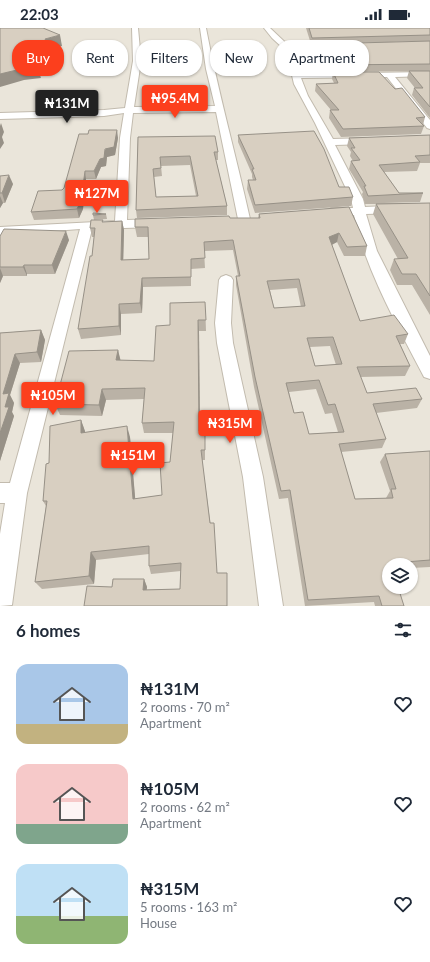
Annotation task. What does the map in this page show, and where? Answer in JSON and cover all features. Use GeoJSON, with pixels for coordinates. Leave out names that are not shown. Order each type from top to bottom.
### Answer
{"type":"FeatureCollection","features":[{"type":"Feature","properties":{"kind":"street"},"geometry":{"type":"LineString","coordinates":[[121,225],[125,138],[131,110],[137,61],[135,28]]}},
{"type":"Feature","properties":{"kind":"street"},"geometry":{"type":"LineString","coordinates":[[203,28],[210,69],[244,219]]}},
{"type":"Feature","properties":{"kind":"street"},"geometry":{"type":"LineString","coordinates":[[267,28],[278,40]]}},
{"type":"Feature","properties":{"kind":"street"},"geometry":{"type":"LineString","coordinates":[[369,74],[430,74]]}},
{"type":"Feature","properties":{"kind":"street"},"geometry":{"type":"LineString","coordinates":[[389,74],[430,126]]}},
{"type":"Feature","properties":{"kind":"street"},"geometry":{"type":"LineString","coordinates":[[297,76],[304,96],[357,199],[358,210],[371,251],[398,310],[430,372]]}},
{"type":"Feature","properties":{"kind":"street"},"geometry":{"type":"LineString","coordinates":[[0,116],[104,113],[131,110],[220,109]]}},
{"type":"Feature","properties":{"kind":"street"},"geometry":{"type":"LineString","coordinates":[[420,112],[430,112]]}},
{"type":"Feature","properties":{"kind":"street"},"geometry":{"type":"LineString","coordinates":[[329,142],[376,140]]}},
{"type":"Feature","properties":{"kind":"street"},"geometry":{"type":"LineString","coordinates":[[320,213],[358,210],[430,208]]}},
{"type":"Feature","properties":{"kind":"street"},"geometry":{"type":"LineString","coordinates":[[228,220],[259,218]]}},
{"type":"Feature","properties":{"kind":"street"},"geometry":{"type":"LineString","coordinates":[[0,231],[87,225],[167,223]]}},
{"type":"Feature","properties":{"kind":"street"},"geometry":{"type":"LineString","coordinates":[[0,605],[8,493],[87,225]]}},
{"type":"Feature","properties":{"kind":"street"},"geometry":{"type":"LineString","coordinates":[[226,280],[223,323],[225,343],[253,477],[271,606]]}},
{"type":"Feature","properties":{"kind":"shaded area"},"geometry":{"type":"Polygon","coordinates":[[[0,28],[430,28],[430,606],[0,606],[0,28]]]}},
{"type":"Feature","properties":{"kind":"building"},"geometry":{"type":"Polygon","coordinates":[[[0,28],[43,28],[60,35],[46,40],[12,40],[12,71],[0,74],[0,28]]]}},
{"type":"Feature","properties":{"kind":"building"},"geometry":{"type":"Polygon","coordinates":[[[309,28],[430,28],[430,35],[312,38],[309,28]]]}},
{"type":"Feature","properties":{"kind":"building"},"geometry":{"type":"Polygon","coordinates":[[[430,41],[430,64],[369,65],[369,43],[430,41]]]}},
{"type":"Feature","properties":{"kind":"building"},"geometry":{"type":"Polygon","coordinates":[[[409,71],[430,71],[430,107],[414,88],[423,88],[409,71]]]}},
{"type":"Feature","properties":{"kind":"building"},"geometry":{"type":"Polygon","coordinates":[[[369,72],[379,72],[395,89],[402,88],[425,117],[416,118],[424,126],[343,129],[330,110],[339,110],[316,84],[338,83],[335,76],[369,76],[369,72]]]}},
{"type":"Feature","properties":{"kind":"building"},"geometry":{"type":"Polygon","coordinates":[[[89,130],[117,130],[114,147],[105,149],[104,158],[100,159],[94,171],[85,171],[81,201],[77,209],[31,212],[38,191],[62,190],[64,188],[79,134],[88,134],[89,130]]]}},
{"type":"Feature","properties":{"kind":"building"},"geometry":{"type":"Polygon","coordinates":[[[314,131],[324,149],[339,187],[349,187],[353,197],[255,205],[248,180],[256,180],[252,169],[254,169],[238,135],[314,131]]]}},
{"type":"Feature","properties":{"kind":"building"},"geometry":{"type":"Polygon","coordinates":[[[430,135],[430,155],[415,156],[420,162],[379,165],[399,193],[423,193],[368,196],[364,186],[366,186],[351,161],[360,160],[351,148],[355,148],[349,138],[430,135]]]}},
{"type":"Feature","properties":{"kind":"building"},"geometry":{"type":"Polygon","coordinates":[[[215,136],[218,152],[214,152],[227,206],[136,210],[138,137],[215,136]],[[190,156],[160,157],[161,168],[153,169],[156,197],[198,196],[190,156]]]}},
{"type":"Feature","properties":{"kind":"building"},"geometry":{"type":"Polygon","coordinates":[[[9,175],[2,193],[0,193],[0,176],[9,175]]]}},
{"type":"Feature","properties":{"kind":"building"},"geometry":{"type":"Polygon","coordinates":[[[430,203],[430,296],[416,274],[402,274],[394,259],[408,258],[376,204],[430,203]]]}},
{"type":"Feature","properties":{"kind":"building"},"geometry":{"type":"Polygon","coordinates":[[[349,207],[367,246],[347,247],[339,233],[329,237],[360,321],[394,315],[408,334],[396,336],[410,366],[357,367],[367,393],[416,388],[422,399],[373,404],[386,439],[339,444],[355,499],[393,498],[391,489],[396,489],[385,454],[430,451],[430,560],[418,561],[418,558],[382,558],[382,594],[400,594],[404,606],[382,606],[379,596],[308,600],[290,490],[281,491],[255,377],[236,276],[240,276],[233,240],[204,242],[205,258],[191,259],[191,277],[142,278],[140,303],[119,304],[119,326],[78,329],[90,256],[92,256],[95,228],[90,228],[91,220],[103,220],[102,222],[122,221],[121,260],[149,259],[148,227],[135,227],[135,219],[229,216],[230,218],[260,218],[259,214],[349,207]],[[299,279],[267,281],[274,308],[305,306],[299,279]],[[333,337],[307,338],[315,366],[342,364],[333,337]],[[319,380],[286,383],[294,413],[303,412],[309,434],[344,432],[335,404],[328,405],[319,380]]]}},
{"type":"Feature","properties":{"kind":"building"},"geometry":{"type":"Polygon","coordinates":[[[93,213],[106,214],[93,215],[93,213]]]}},
{"type":"Feature","properties":{"kind":"building"},"geometry":{"type":"Polygon","coordinates":[[[4,229],[66,231],[52,265],[0,267],[0,236],[4,229]]]}},
{"type":"Feature","properties":{"kind":"building"},"geometry":{"type":"Polygon","coordinates":[[[205,302],[206,320],[198,320],[199,431],[205,431],[205,450],[201,450],[210,523],[214,523],[217,573],[227,573],[227,606],[84,606],[87,586],[112,587],[113,579],[144,579],[143,590],[180,589],[181,563],[149,566],[149,546],[91,552],[89,576],[35,582],[47,501],[43,501],[46,464],[49,463],[50,426],[81,420],[81,433],[127,426],[133,499],[162,495],[160,463],[170,462],[174,422],[142,423],[145,388],[102,389],[99,405],[55,404],[69,351],[118,350],[116,360],[154,361],[156,326],[170,325],[170,303],[205,302]]]}},
{"type":"Feature","properties":{"kind":"building"},"geometry":{"type":"Polygon","coordinates":[[[41,330],[37,352],[15,354],[3,394],[9,393],[5,407],[9,407],[0,433],[0,333],[41,330]]]}}]}
